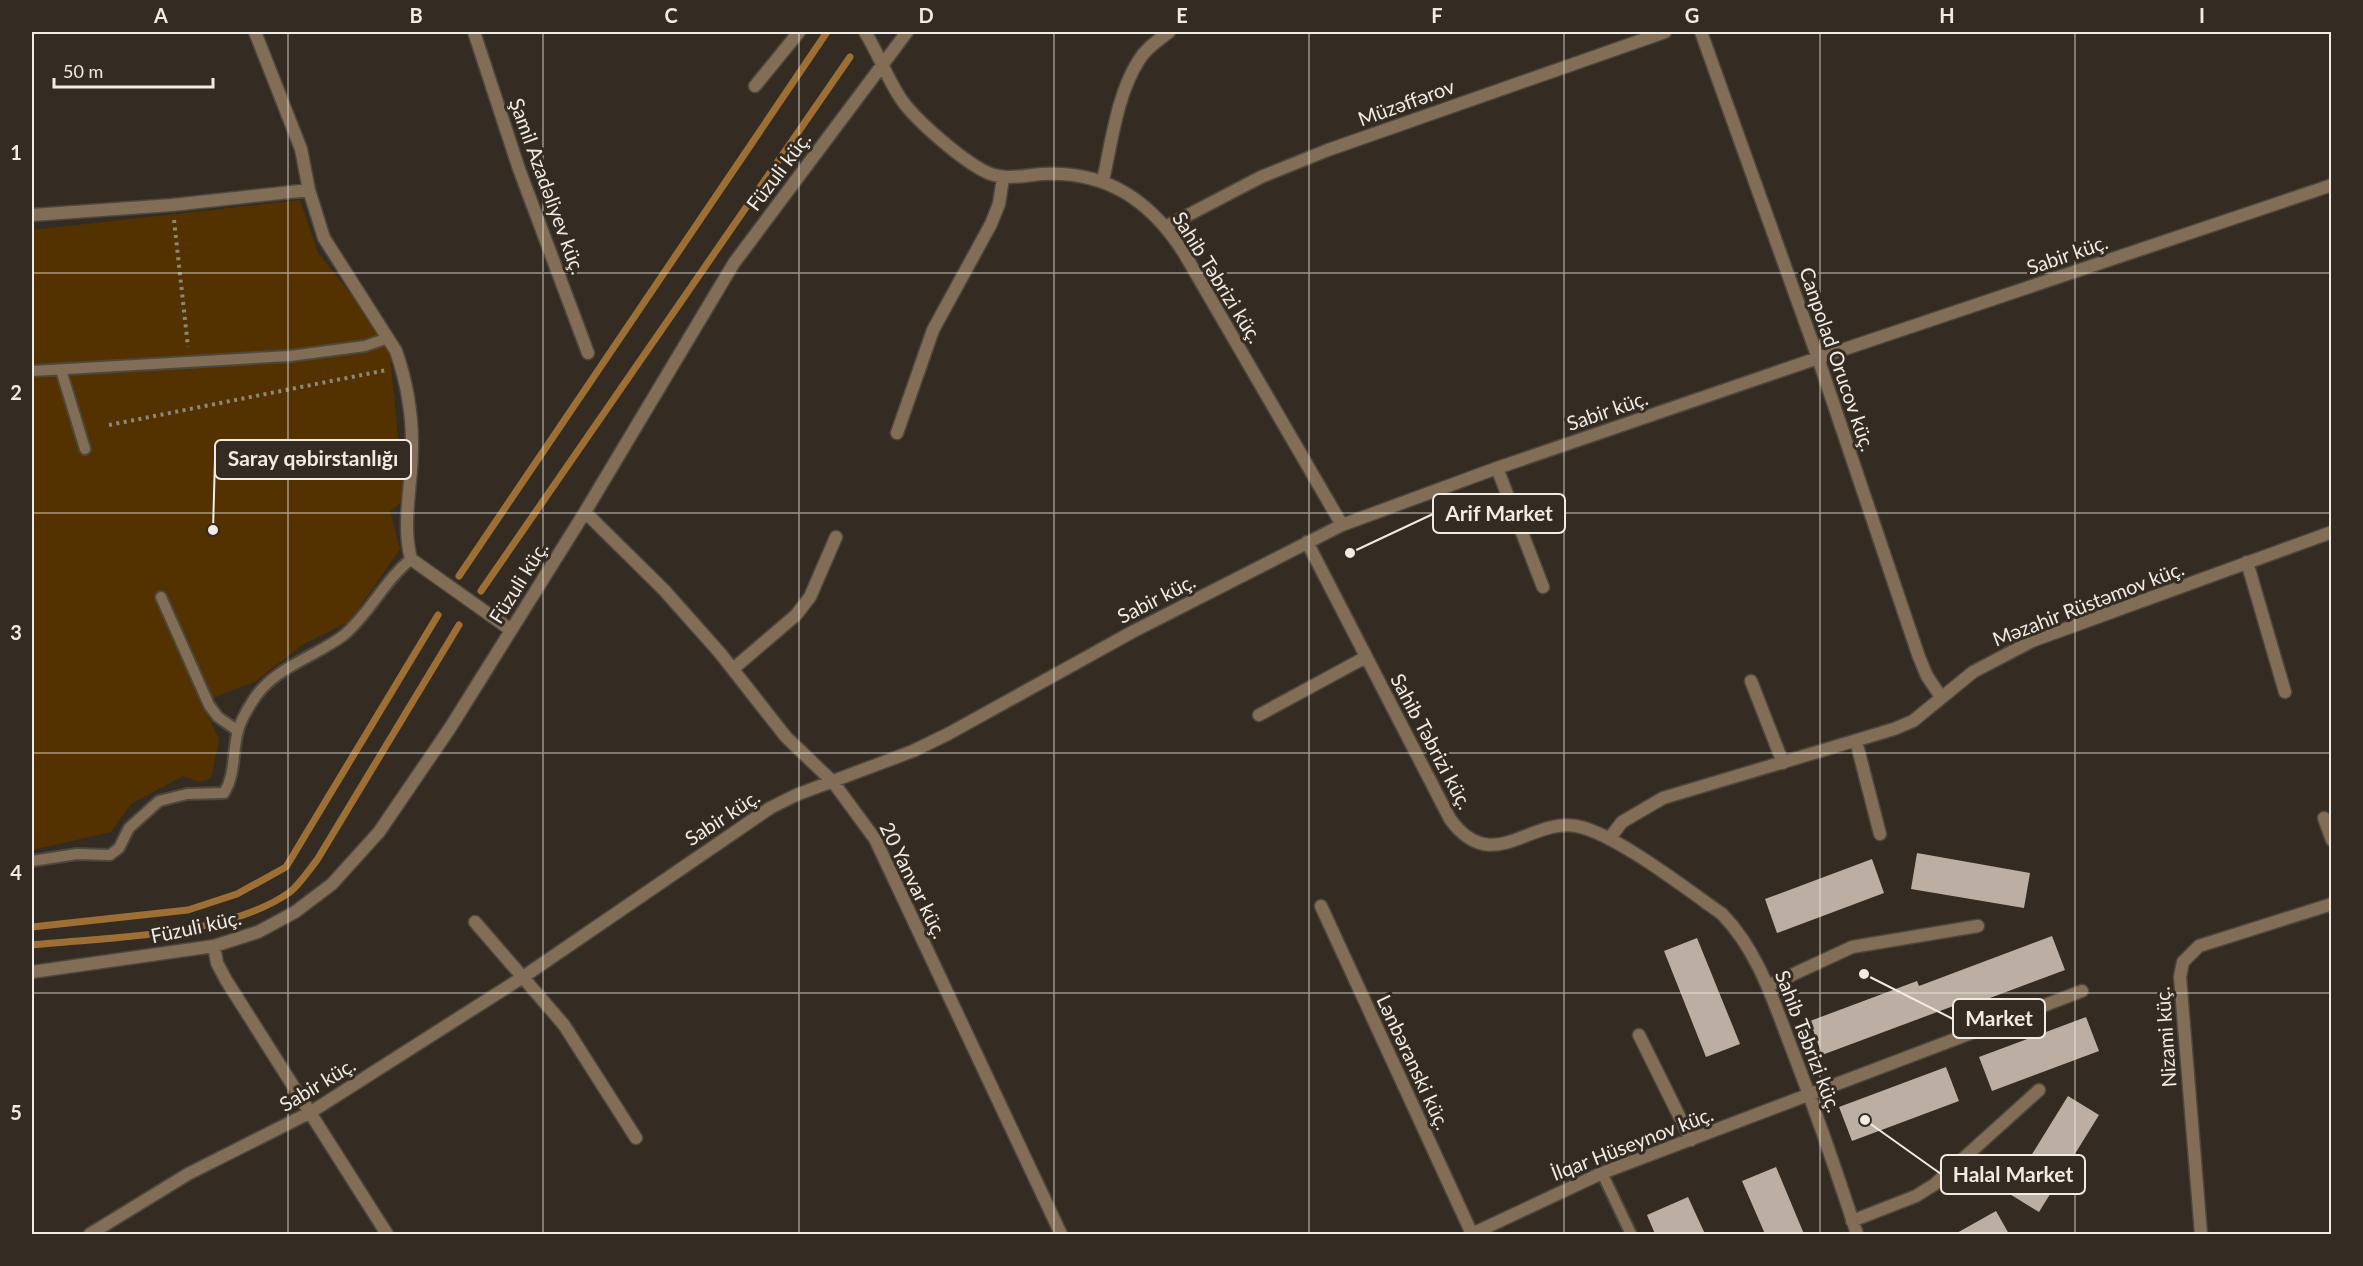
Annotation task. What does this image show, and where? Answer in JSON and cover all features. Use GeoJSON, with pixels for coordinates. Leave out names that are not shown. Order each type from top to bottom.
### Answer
{"type":"FeatureCollection","features":[{"type":"Feature","properties":{"kind":"street"},"geometry":{"type":"LineString","coordinates":[[255,32],[301,149],[309,190],[324,238],[388,338],[402,367],[412,443],[407,527],[411,559],[511,630]]}},
{"type":"Feature","properties":{"kind":"street","name":"Şamil Azadəliyev küç."},"geometry":{"type":"LineString","coordinates":[[474,32],[519,170],[588,353]]}},
{"type":"Feature","properties":{"kind":"street"},"geometry":{"type":"LineString","coordinates":[[755,86],[800,32]]}},
{"type":"Feature","properties":{"kind":"street","name":"Sahib Təbrizi küç."},"geometry":{"type":"LineString","coordinates":[[865,32],[901,99],[916,117],[984,171],[1003,178],[1074,174],[1103,180],[1155,214],[1167,226],[1342,525]]}},
{"type":"Feature","properties":{"kind":"street","name":"Füzuli küç."},"geometry":{"type":"LineString","coordinates":[[32,972],[214,946],[258,932],[295,912],[332,884],[379,832],[450,728],[585,512],[734,263],[907,32]]}},
{"type":"Feature","properties":{"kind":"street"},"geometry":{"type":"LineString","coordinates":[[1103,180],[1120,107],[1131,74],[1140,58],[1169,32]]}},
{"type":"Feature","properties":{"kind":"street","name":"Müzəffərov"},"geometry":{"type":"LineString","coordinates":[[1167,226],[1262,177],[1328,150],[1665,32]]}},
{"type":"Feature","properties":{"kind":"street","name":"Canpolad Orucov küç."},"geometry":{"type":"LineString","coordinates":[[1701,32],[1818,358],[1919,657],[1927,676],[1941,696]]}},
{"type":"Feature","properties":{"kind":"street"},"geometry":{"type":"LineString","coordinates":[[897,433],[923,354],[991,224],[999,204],[1003,178]]}},
{"type":"Feature","properties":{"kind":"street","name":"Sabir küç."},"geometry":{"type":"LineString","coordinates":[[90,1234],[188,1174],[311,1112],[523,977],[770,808],[913,751],[948,734],[1134,631],[1342,525],[1497,468],[2331,185]]}},
{"type":"Feature","properties":{"kind":"street"},"geometry":{"type":"LineString","coordinates":[[32,215],[172,206],[309,190]]}},
{"type":"Feature","properties":{"kind":"street"},"geometry":{"type":"LineString","coordinates":[[1497,468],[1543,587]]}},
{"type":"Feature","properties":{"kind":"street","name":"20 Yanvar küç."},"geometry":{"type":"LineString","coordinates":[[585,512],[664,590],[733,669],[786,737],[833,782],[875,839],[1061,1234]]}},
{"type":"Feature","properties":{"kind":"street","name":"Məzahir Rüstəmov küç."},"geometry":{"type":"LineString","coordinates":[[1608,839],[1622,822],[1663,798],[1856,741],[1913,721],[1941,696],[1980,668],[2032,641],[2331,532]]}},
{"type":"Feature","properties":{"kind":"street"},"geometry":{"type":"LineString","coordinates":[[733,669],[796,615],[810,597],[836,537]]}},
{"type":"Feature","properties":{"kind":"street","name":"Sahib Təbrizi küç."},"geometry":{"type":"LineString","coordinates":[[1307,542],[1449,819],[1459,832],[1485,845],[1574,825],[1608,839],[1722,914],[1736,928],[1768,986],[1842,1181],[1857,1234]]}},
{"type":"Feature","properties":{"kind":"street"},"geometry":{"type":"LineString","coordinates":[[2247,562],[2285,692]]}},
{"type":"Feature","properties":{"kind":"street"},"geometry":{"type":"LineString","coordinates":[[1259,715],[1366,657]]}},
{"type":"Feature","properties":{"kind":"street"},"geometry":{"type":"LineString","coordinates":[[1751,681],[1783,763]]}},
{"type":"Feature","properties":{"kind":"street"},"geometry":{"type":"LineString","coordinates":[[1856,741],[1880,834]]}},
{"type":"Feature","properties":{"kind":"street"},"geometry":{"type":"LineString","coordinates":[[2324,818],[2331,840]]}},
{"type":"Feature","properties":{"kind":"street","name":"Nizami küç."},"geometry":{"type":"LineString","coordinates":[[2200,1234],[2180,977],[2183,962],[2199,946],[2331,904]]}},
{"type":"Feature","properties":{"kind":"street","name":"Lənbəranski küç."},"geometry":{"type":"LineString","coordinates":[[1321,906],[1472,1234]]}},
{"type":"Feature","properties":{"kind":"street"},"geometry":{"type":"LineString","coordinates":[[475,922],[564,1025],[636,1138]]}},
{"type":"Feature","properties":{"kind":"street"},"geometry":{"type":"LineString","coordinates":[[1768,986],[1852,947],[1978,926]]}},
{"type":"Feature","properties":{"kind":"street"},"geometry":{"type":"LineString","coordinates":[[214,946],[217,963],[226,980],[387,1234]]}},
{"type":"Feature","properties":{"kind":"street","name":"İlqar Hüseynov küç."},"geometry":{"type":"LineString","coordinates":[[1472,1234],[1602,1173],[1810,1096],[2082,990]]}},
{"type":"Feature","properties":{"kind":"street"},"geometry":{"type":"LineString","coordinates":[[1640,1035],[1691,1140]]}},
{"type":"Feature","properties":{"kind":"street"},"geometry":{"type":"LineString","coordinates":[[1852,1221],[1916,1196],[1935,1184],[2039,1090]]}},
{"type":"Feature","properties":{"kind":"lane"},"geometry":{"type":"LineString","coordinates":[[32,371],[290,356],[365,346],[388,338]]}},
{"type":"Feature","properties":{"kind":"lane"},"geometry":{"type":"LineString","coordinates":[[61,370],[85,449]]}},
{"type":"Feature","properties":{"kind":"lane"},"geometry":{"type":"LineString","coordinates":[[32,861],[77,854],[110,855],[119,848],[129,828],[159,801],[187,794],[224,793],[231,782],[238,731],[252,700],[283,670],[342,636],[362,618],[389,581],[411,559]]}},
{"type":"Feature","properties":{"kind":"lane"},"geometry":{"type":"LineString","coordinates":[[161,597],[209,705],[218,717],[238,731]]}},
{"type":"Feature","properties":{"kind":"lane"},"geometry":{"type":"LineString","coordinates":[[1602,1173],[1631,1234]]}},
{"type":"Feature","properties":{"kind":"path"},"geometry":{"type":"LineString","coordinates":[[172,206],[189,362]]}},
{"type":"Feature","properties":{"kind":"path"},"geometry":{"type":"LineString","coordinates":[[109,425],[402,367]]}},
{"type":"Feature","properties":{"kind":"shaded area"},"geometry":{"type":"Polygon","coordinates":[[[300,200],[318,253],[361,307],[390,355],[404,500],[390,511],[400,549],[350,621],[302,645],[256,681],[202,702],[219,740],[211,778],[200,782],[183,776],[131,804],[111,832],[32,850],[32,230],[300,200]]]}},
{"type":"Feature","properties":{"kind":"building"},"geometry":{"type":"Polygon","coordinates":[[[1917,853],[2030,873],[2024,908],[1911,889],[1917,853]]]}},
{"type":"Feature","properties":{"kind":"building"},"geometry":{"type":"Polygon","coordinates":[[[1872,859],[1884,893],[1777,933],[1765,899],[1872,859]]]}},
{"type":"Feature","properties":{"kind":"building"},"geometry":{"type":"Polygon","coordinates":[[[2052,936],[2065,970],[1958,1010],[1956,1005],[1822,1055],[1810,1021],[1917,981],[1919,986],[2052,936]]]}},
{"type":"Feature","properties":{"kind":"building"},"geometry":{"type":"Polygon","coordinates":[[[1697,938],[1740,1044],[1706,1057],[1664,951],[1697,938]]]}},
{"type":"Feature","properties":{"kind":"building"},"geometry":{"type":"Polygon","coordinates":[[[2086,1017],[2099,1051],[1992,1091],[1979,1057],[2086,1017]]]}},
{"type":"Feature","properties":{"kind":"building"},"geometry":{"type":"Polygon","coordinates":[[[1946,1067],[1959,1101],[1852,1141],[1839,1107],[1946,1067]]]}},
{"type":"Feature","properties":{"kind":"building"},"geometry":{"type":"Polygon","coordinates":[[[2068,1096],[2099,1115],[2039,1212],[2008,1193],[2068,1096]]]}},
{"type":"Feature","properties":{"kind":"building"},"geometry":{"type":"Polygon","coordinates":[[[1776,1167],[1804,1234],[1765,1234],[1742,1181],[1776,1167]]]}},
{"type":"Feature","properties":{"kind":"building"},"geometry":{"type":"Polygon","coordinates":[[[1688,1197],[1705,1234],[1655,1234],[1647,1215],[1688,1197]]]}},
{"type":"Feature","properties":{"kind":"building"},"geometry":{"type":"Polygon","coordinates":[[[1996,1211],[2009,1234],[1955,1234],[1996,1211]]]}},
{"type":"Feature","properties":{"kind":"waterway"},"geometry":{"type":"LineString","coordinates":[[459,576],[827,32]]}},
{"type":"Feature","properties":{"kind":"waterway"},"geometry":{"type":"LineString","coordinates":[[481,591],[850,57]]}},
{"type":"Feature","properties":{"kind":"waterway"},"geometry":{"type":"LineString","coordinates":[[32,927],[188,910],[237,894],[286,867],[438,615]]}},
{"type":"Feature","properties":{"kind":"waterway"},"geometry":{"type":"LineString","coordinates":[[32,945],[130,937],[201,926],[234,918],[264,907],[290,892],[317,860],[459,625]]}},
{"type":"Feature","properties":{"kind":"place","name":"Saray qəbirstanlığı"},"geometry":{"type":"Point","coordinates":[213,530]}},
{"type":"Feature","properties":{"kind":"place","name":"Arif Market"},"geometry":{"type":"Point","coordinates":[1350,553]}},
{"type":"Feature","properties":{"kind":"place","name":"Market"},"geometry":{"type":"Point","coordinates":[1864,974]}},
{"type":"Feature","properties":{"kind":"place","name":"Halal Market"},"geometry":{"type":"Point","coordinates":[1865,1120]}}]}
